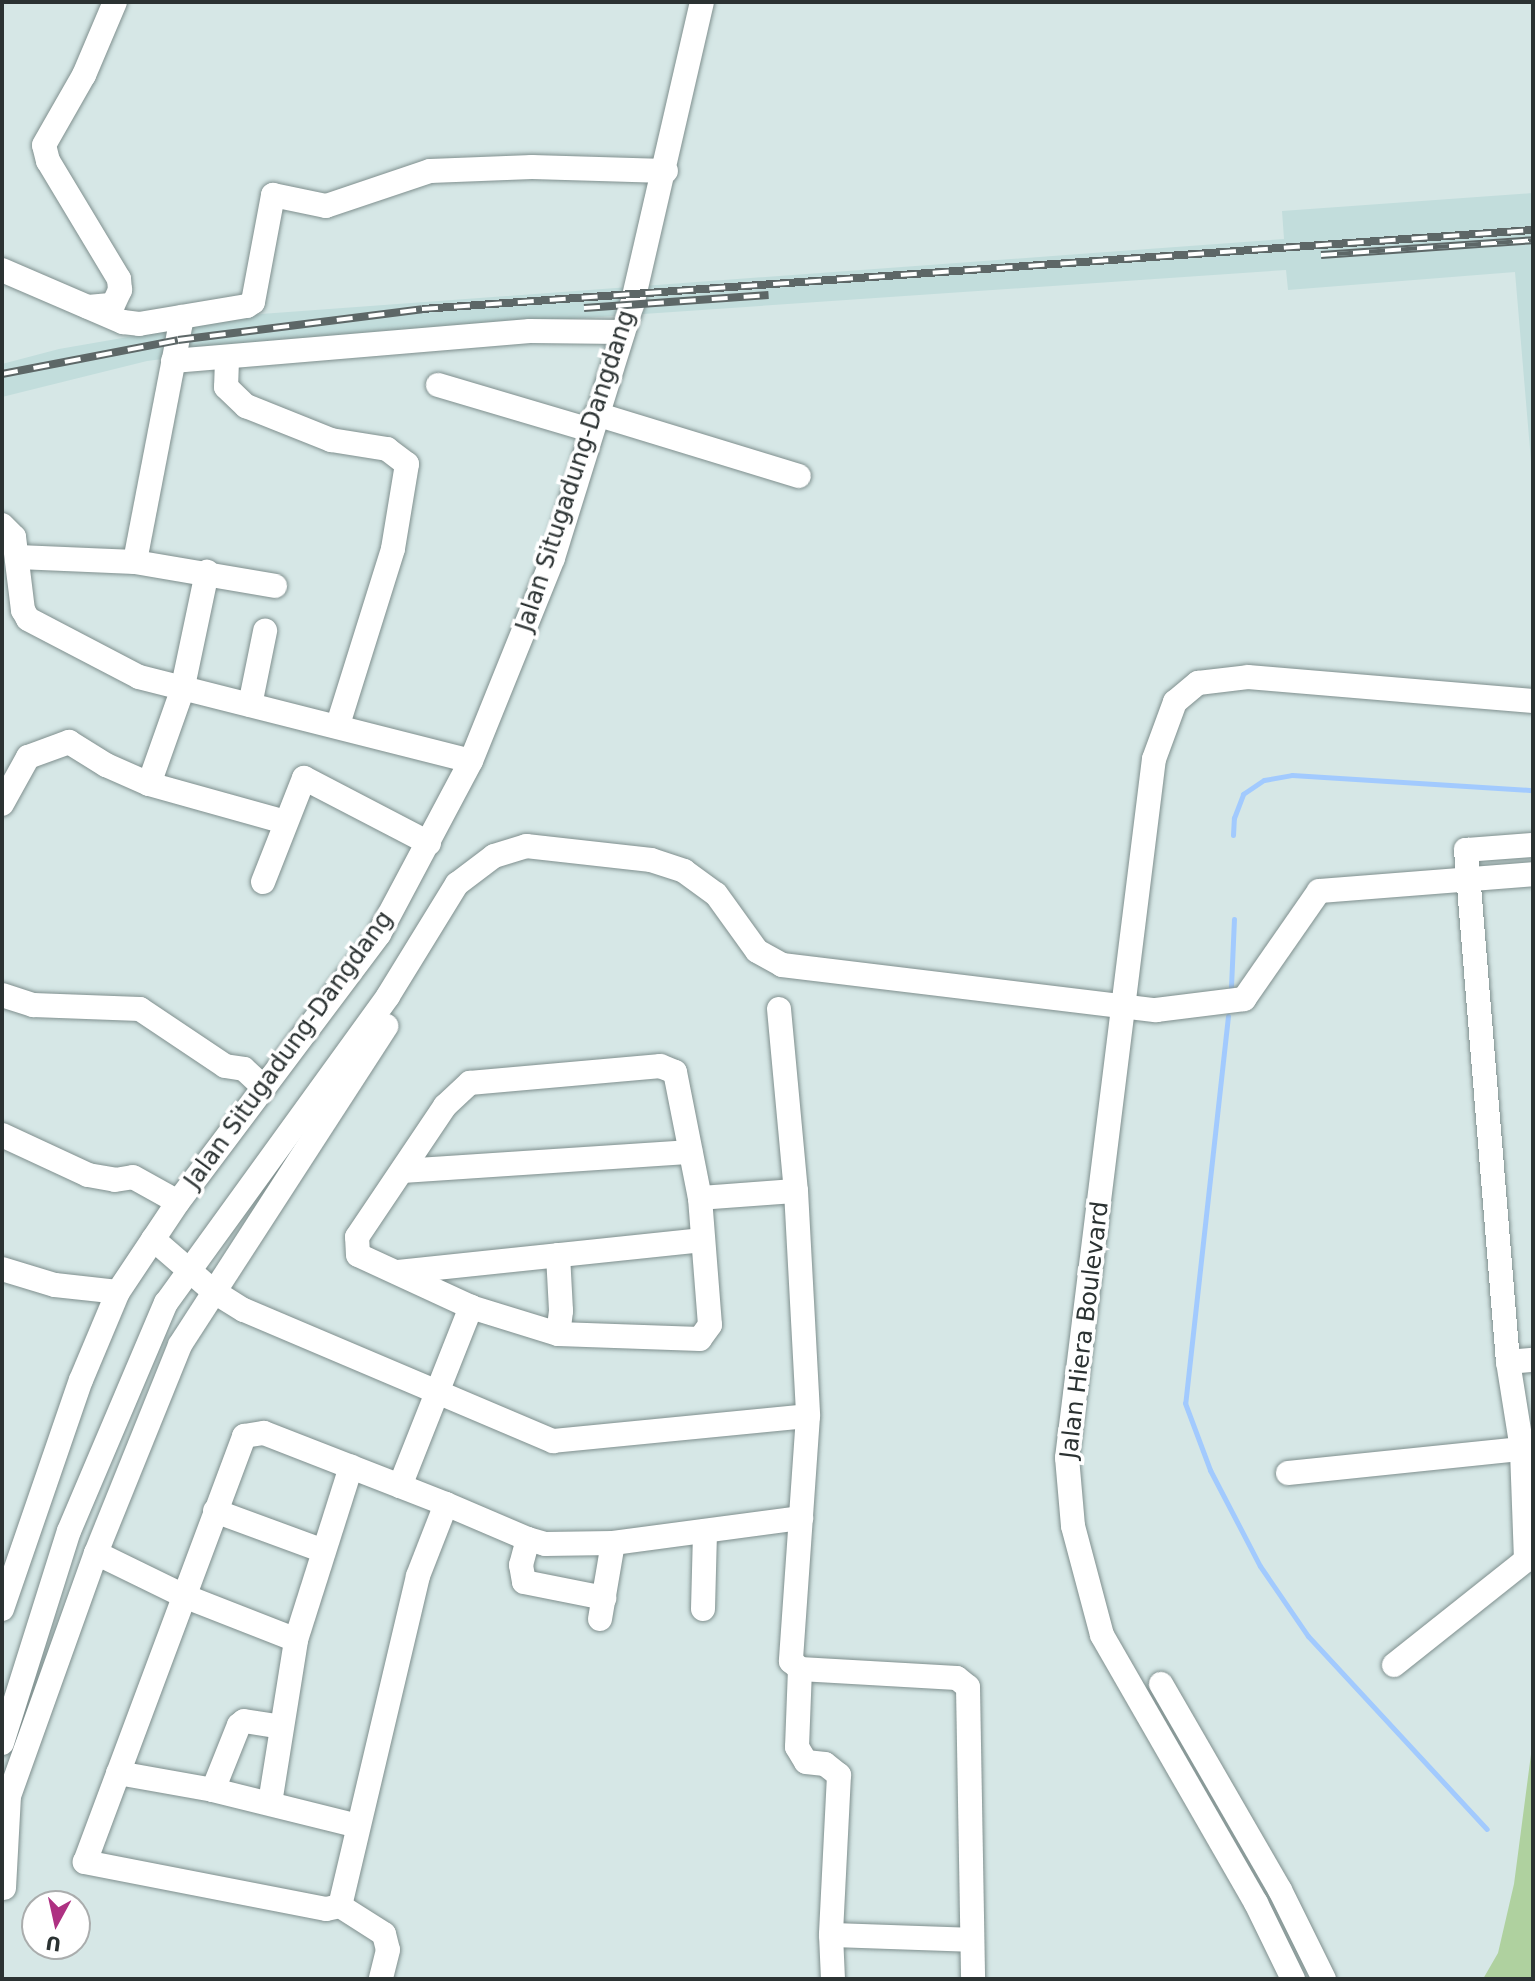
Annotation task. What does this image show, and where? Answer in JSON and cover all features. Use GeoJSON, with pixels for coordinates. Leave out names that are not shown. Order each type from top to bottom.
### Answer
{"type":"FeatureCollection","features":[{"type":"Feature","properties":{"kind":"street"},"geometry":{"type":"LineString","coordinates":[[89,307],[113,305],[120,290],[119,279],[48,161],[44,145],[83,75],[114,2]]}},
{"type":"Feature","properties":{"kind":"street","name":"Jalan Situgadung-Dangdang"},"geometry":{"type":"LineString","coordinates":[[2,1609],[81,1380],[118,1292],[178,1202],[379,934],[471,761],[552,558],[623,332],[666,171],[702,2]]}},
{"type":"Feature","properties":{"kind":"street"},"geometry":{"type":"LineString","coordinates":[[2,270],[130,324],[182,317],[253,302],[273,195],[326,205],[430,171],[532,167],[666,171]]}},
{"type":"Feature","properties":{"kind":"street"},"geometry":{"type":"LineString","coordinates":[[135,562],[182,317]]}},
{"type":"Feature","properties":{"kind":"street"},"geometry":{"type":"LineString","coordinates":[[173,361],[227,359],[530,331],[623,332]]}},
{"type":"Feature","properties":{"kind":"street"},"geometry":{"type":"LineString","coordinates":[[227,359],[226,387],[246,406],[331,440],[395,452],[407,464],[393,549],[338,725]]}},
{"type":"Feature","properties":{"kind":"street"},"geometry":{"type":"LineString","coordinates":[[438,384],[799,476]]}},
{"type":"Feature","properties":{"kind":"street"},"geometry":{"type":"LineString","coordinates":[[2,525],[14,537],[23,610],[28,619],[139,677],[182,691],[338,725],[471,761]]}},
{"type":"Feature","properties":{"kind":"street"},"geometry":{"type":"LineString","coordinates":[[18,557],[135,562],[207,572],[275,586]]}},
{"type":"Feature","properties":{"kind":"street"},"geometry":{"type":"LineString","coordinates":[[149,783],[182,691],[207,572]]}},
{"type":"Feature","properties":{"kind":"street"},"geometry":{"type":"LineString","coordinates":[[250,705],[265,631]]}},
{"type":"Feature","properties":{"kind":"street","name":"Jalan Hiera Boulevard"},"geometry":{"type":"LineString","coordinates":[[1293,1979],[1256,1903],[1102,1635],[1073,1526],[1067,1458],[1154,760],[1175,702],[1198,683],[1248,677],[1533,701]]}},
{"type":"Feature","properties":{"kind":"street"},"geometry":{"type":"LineString","coordinates":[[2,804],[28,757],[69,742],[106,765],[149,783],[285,821]]}},
{"type":"Feature","properties":{"kind":"street"},"geometry":{"type":"LineString","coordinates":[[263,882],[285,821],[306,778],[429,843]]}},
{"type":"Feature","properties":{"kind":"street"},"geometry":{"type":"LineString","coordinates":[[1394,1664],[1526,1560],[1522,1449],[1508,1362],[1466,850],[1533,845]]}},
{"type":"Feature","properties":{"kind":"street"},"geometry":{"type":"LineString","coordinates":[[2,1743],[68,1531],[154,1327],[186,1269],[388,996],[457,884],[494,856],[526,846],[651,860],[684,872],[716,894],[757,951],[782,965],[1156,1010],[1244,999],[1319,891],[1533,874]]}},
{"type":"Feature","properties":{"kind":"street"},"geometry":{"type":"LineString","coordinates":[[2,995],[33,1005],[140,1009],[225,1066],[244,1069],[263,1087]]}},
{"type":"Feature","properties":{"kind":"street"},"geometry":{"type":"LineString","coordinates":[[779,1009],[796,1191],[808,1416],[791,1661],[800,1669],[965,1681],[968,1688],[973,1979]]}},
{"type":"Feature","properties":{"kind":"street"},"geometry":{"type":"LineString","coordinates":[[3,1895],[7,1783],[180,1345],[386,1026]]}},
{"type":"Feature","properties":{"kind":"street"},"geometry":{"type":"LineString","coordinates":[[660,1066],[675,1072],[690,1152],[700,1198],[700,1240],[710,1325],[700,1339],[558,1334],[471,1307],[398,1272],[363,1260],[356,1245],[445,1106],[470,1083],[660,1066]]}},
{"type":"Feature","properties":{"kind":"street"},"geometry":{"type":"LineString","coordinates":[[2,1135],[88,1175],[115,1180],[133,1177],[178,1202]]}},
{"type":"Feature","properties":{"kind":"street"},"geometry":{"type":"LineString","coordinates":[[403,1171],[690,1152]]}},
{"type":"Feature","properties":{"kind":"street"},"geometry":{"type":"LineString","coordinates":[[700,1198],[796,1191]]}},
{"type":"Feature","properties":{"kind":"street"},"geometry":{"type":"LineString","coordinates":[[153,1239],[213,1291],[244,1310],[536,1434],[570,1442],[808,1416]]}},
{"type":"Feature","properties":{"kind":"street"},"geometry":{"type":"LineString","coordinates":[[398,1272],[700,1240]]}},
{"type":"Feature","properties":{"kind":"street"},"geometry":{"type":"LineString","coordinates":[[558,1255],[561,1311],[558,1334]]}},
{"type":"Feature","properties":{"kind":"street"},"geometry":{"type":"LineString","coordinates":[[2,1269],[55,1285],[118,1292]]}},
{"type":"Feature","properties":{"kind":"street"},"geometry":{"type":"LineString","coordinates":[[400,1486],[471,1307]]}},
{"type":"Feature","properties":{"kind":"street"},"geometry":{"type":"LineString","coordinates":[[1508,1362],[1533,1360]]}},
{"type":"Feature","properties":{"kind":"street"},"geometry":{"type":"LineString","coordinates":[[381,1979],[388,1950],[384,1934],[340,1906],[326,1909],[85,1862],[244,1436],[264,1433],[545,1544],[612,1543],[801,1518]]}},
{"type":"Feature","properties":{"kind":"street"},"geometry":{"type":"LineString","coordinates":[[1288,1473],[1522,1449]]}},
{"type":"Feature","properties":{"kind":"street"},"geometry":{"type":"LineString","coordinates":[[270,1803],[296,1640],[321,1550],[351,1467]]}},
{"type":"Feature","properties":{"kind":"street"},"geometry":{"type":"LineString","coordinates":[[340,1906],[418,1576],[446,1504]]}},
{"type":"Feature","properties":{"kind":"street"},"geometry":{"type":"LineString","coordinates":[[215,1511],[321,1550]]}},
{"type":"Feature","properties":{"kind":"street"},"geometry":{"type":"LineString","coordinates":[[702,1609],[705,1531]]}},
{"type":"Feature","properties":{"kind":"street"},"geometry":{"type":"LineString","coordinates":[[527,1539],[521,1565],[524,1582],[602,1609],[612,1543]]}},
{"type":"Feature","properties":{"kind":"street"},"geometry":{"type":"LineString","coordinates":[[96,1553],[184,1596],[296,1640]]}},
{"type":"Feature","properties":{"kind":"street"},"geometry":{"type":"LineString","coordinates":[[800,1669],[797,1747],[806,1762],[825,1764],[839,1775],[831,1935],[833,1979]]}},
{"type":"Feature","properties":{"kind":"street"},"geometry":{"type":"LineString","coordinates":[[1161,1684],[1280,1890],[1324,1979]]}},
{"type":"Feature","properties":{"kind":"street"},"geometry":{"type":"LineString","coordinates":[[213,1790],[239,1725],[244,1721],[282,1727]]}},
{"type":"Feature","properties":{"kind":"street"},"geometry":{"type":"LineString","coordinates":[[118,1773],[213,1790],[358,1826]]}},
{"type":"Feature","properties":{"kind":"street"},"geometry":{"type":"LineString","coordinates":[[1256,1903],[1280,1890]]}},
{"type":"Feature","properties":{"kind":"street"},"geometry":{"type":"LineString","coordinates":[[831,1935],[971,1940]]}},
{"type":"Feature","properties":{"kind":"shaded area"},"geometry":{"type":"Polygon","coordinates":[[[1533,193],[1533,485],[1515,272],[1288,290],[1286,270],[365,333],[147,361],[2,397],[2,364],[59,349],[261,314],[1284,239],[1282,211],[1533,193]]]}},
{"type":"Feature","properties":{"kind":"green space"},"geometry":{"type":"Polygon","coordinates":[[[1533,1739],[1533,1979],[1483,1979],[1498,1953],[1514,1884],[1533,1739]]]}},
{"type":"Feature","properties":{"kind":"waterway"},"geometry":{"type":"LineString","coordinates":[[1233,835],[1234,818],[1243,794],[1264,780],[1292,775],[1533,790]]}},
{"type":"Feature","properties":{"kind":"waterway"},"geometry":{"type":"LineString","coordinates":[[1231,987],[1234,919]]}},
{"type":"Feature","properties":{"kind":"waterway"},"geometry":{"type":"LineString","coordinates":[[1228,1016],[1185,1403],[1210,1470],[1260,1566],[1308,1636],[1487,1829]]}},
{"type":"Feature","properties":{"kind":"railway"},"geometry":{"type":"LineString","coordinates":[[2,374],[178,340],[422,309],[1533,230]]}},
{"type":"Feature","properties":{"kind":"railway"},"geometry":{"type":"LineString","coordinates":[[1321,255],[1533,240]]}},
{"type":"Feature","properties":{"kind":"railway"},"geometry":{"type":"LineString","coordinates":[[584,308],[769,295]]}}]}
